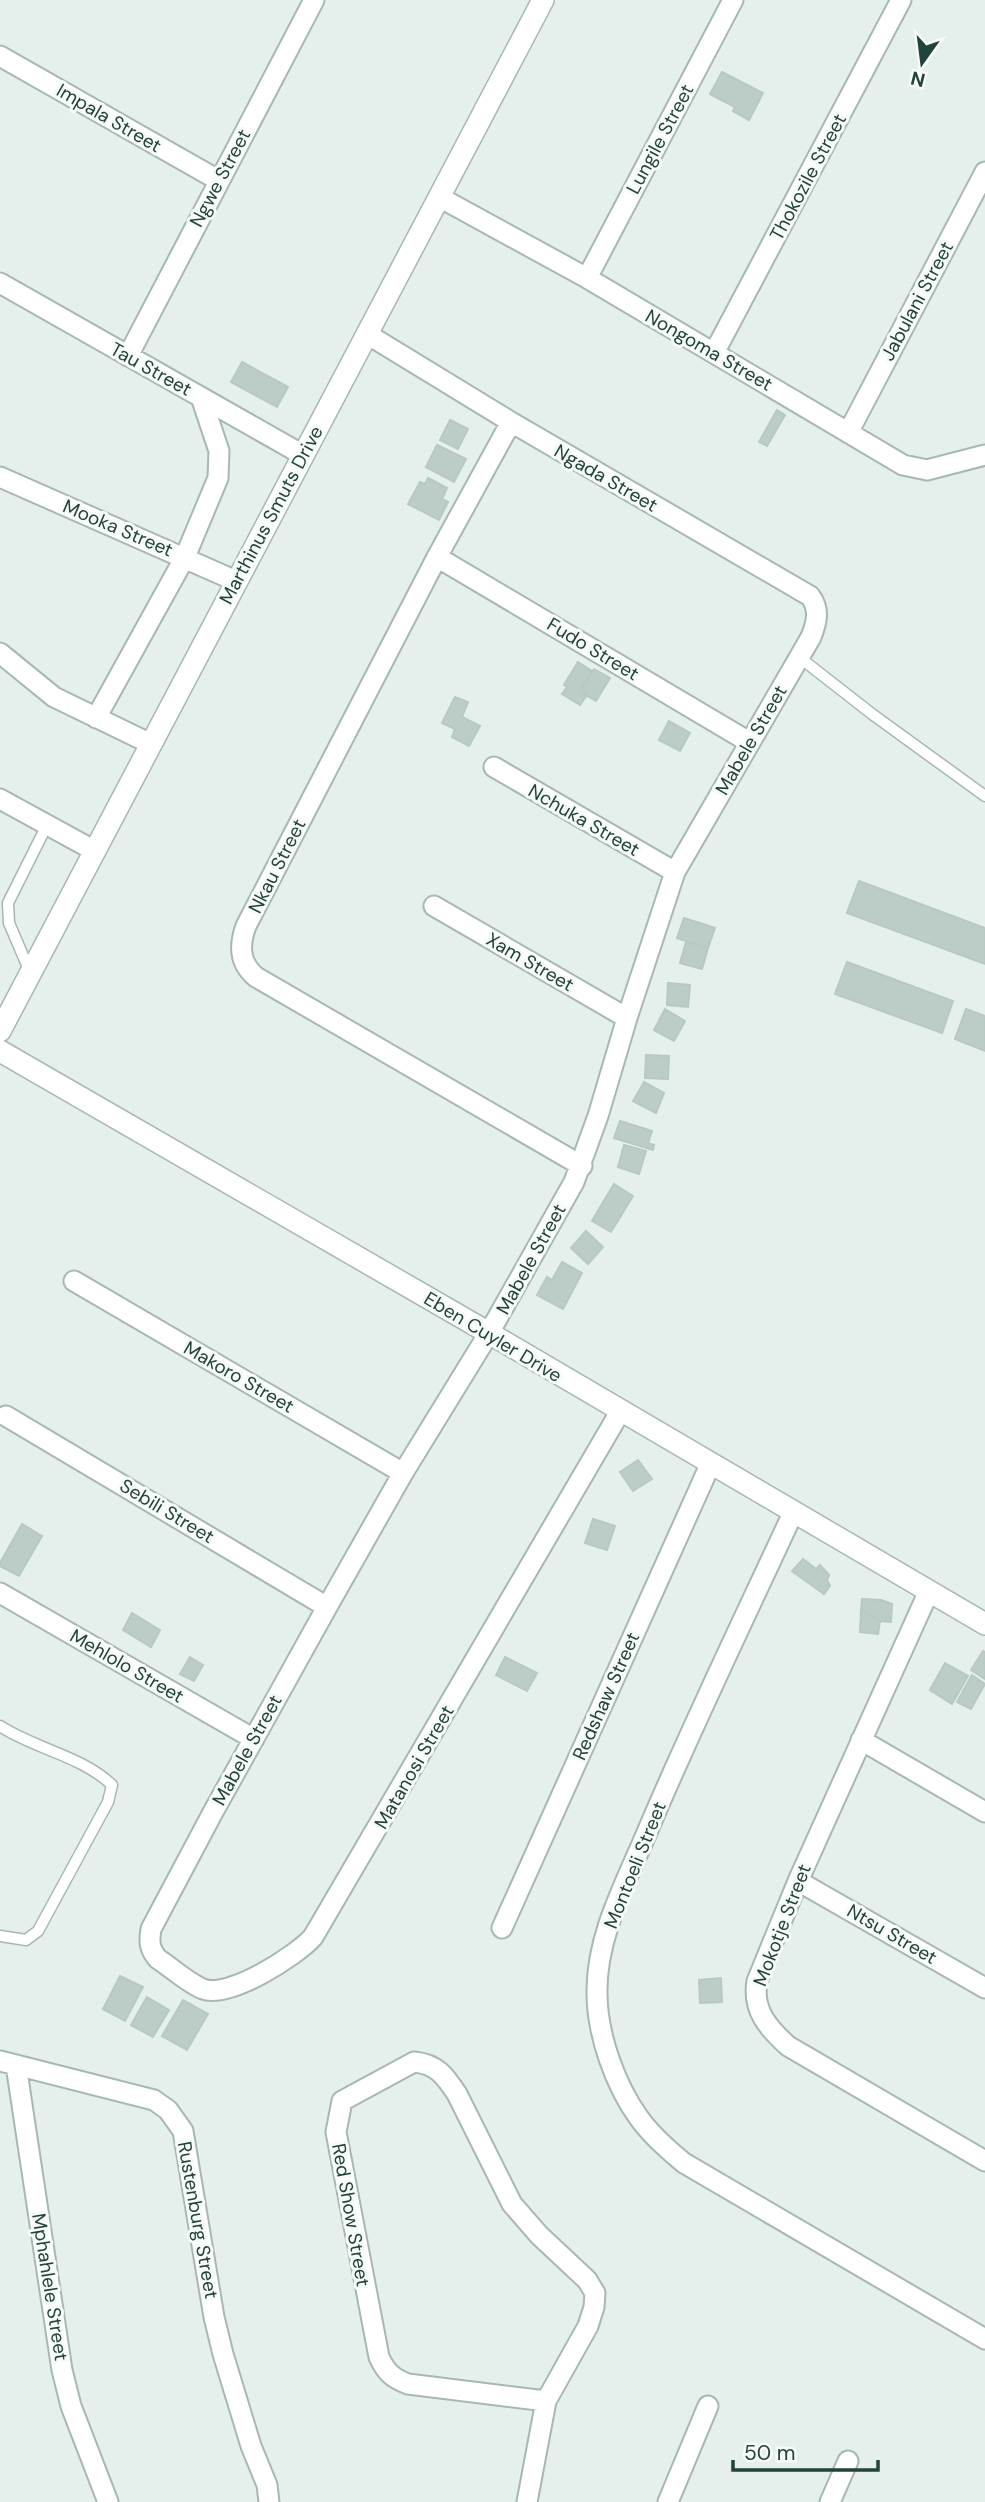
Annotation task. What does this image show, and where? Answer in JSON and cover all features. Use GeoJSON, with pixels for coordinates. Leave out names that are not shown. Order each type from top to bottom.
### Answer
{"type":"FeatureCollection","features":[{"type":"Feature","properties":{"kind":"street","name":"Marthinus Smuts Drive"},"geometry":{"type":"LineString","coordinates":[[0,1031],[543,0]]}},
{"type":"Feature","properties":{"kind":"street","name":"Lungile Street"},"geometry":{"type":"LineString","coordinates":[[587,278],[733,0]]}},
{"type":"Feature","properties":{"kind":"street","name":"Thokozile Street"},"geometry":{"type":"LineString","coordinates":[[714,353],[901,0]]}},
{"type":"Feature","properties":{"kind":"street","name":"Ngwe Street"},"geometry":{"type":"LineString","coordinates":[[128,356],[306,3]]}},
{"type":"Feature","properties":{"kind":"street","name":"Impala Street"},"geometry":{"type":"LineString","coordinates":[[0,56],[218,180]]}},
{"type":"Feature","properties":{"kind":"street","name":"Jabulani Street"},"geometry":{"type":"LineString","coordinates":[[849,431],[985,172]]}},
{"type":"Feature","properties":{"kind":"street","name":"Nongoma Street"},"geometry":{"type":"LineString","coordinates":[[439,197],[587,278],[903,465],[927,470],[985,454]]}},
{"type":"Feature","properties":{"kind":"street","name":"Tau Street"},"geometry":{"type":"LineString","coordinates":[[0,282],[303,455]]}},
{"type":"Feature","properties":{"kind":"street","name":"Ngada Street"},"geometry":{"type":"LineString","coordinates":[[367,334],[511,422],[810,596],[816,604],[817,615],[811,637]]}},
{"type":"Feature","properties":{"kind":"street"},"geometry":{"type":"LineString","coordinates":[[96,718],[185,557],[218,478],[219,451],[201,397]]}},
{"type":"Feature","properties":{"kind":"street","name":"Nkau Street"},"geometry":{"type":"LineString","coordinates":[[511,422],[437,557],[246,926],[241,944],[242,957],[246,967],[256,977],[582,1166]]}},
{"type":"Feature","properties":{"kind":"street","name":"Mooka Street"},"geometry":{"type":"LineString","coordinates":[[0,477],[236,581]]}},
{"type":"Feature","properties":{"kind":"street","name":"Fudo Street"},"geometry":{"type":"LineString","coordinates":[[437,557],[748,742]]}},
{"type":"Feature","properties":{"kind":"street","name":"Mabele Street"},"geometry":{"type":"LineString","coordinates":[[151,1929],[327,1606],[403,1473],[489,1333],[582,1166],[675,872],[811,637]]}},
{"type":"Feature","properties":{"kind":"street"},"geometry":{"type":"LineString","coordinates":[[0,653],[46,691],[151,744]]}},
{"type":"Feature","properties":{"kind":"street","name":"Nchuka Street"},"geometry":{"type":"LineString","coordinates":[[494,767],[675,872]]}},
{"type":"Feature","properties":{"kind":"street"},"geometry":{"type":"LineString","coordinates":[[0,799],[95,851]]}},
{"type":"Feature","properties":{"kind":"street","name":"Xam Street"},"geometry":{"type":"LineString","coordinates":[[434,906],[627,1018]]}},
{"type":"Feature","properties":{"kind":"street","name":"Eben Cuyler Drive"},"geometry":{"type":"LineString","coordinates":[[0,1051],[489,1333],[985,1624]]}},
{"type":"Feature","properties":{"kind":"street","name":"Makoro Street"},"geometry":{"type":"LineString","coordinates":[[74,1281],[403,1473]]}},
{"type":"Feature","properties":{"kind":"street","name":"Matanosi Street"},"geometry":{"type":"LineString","coordinates":[[151,1929],[152,1953],[205,1990],[228,1988],[253,1977],[293,1956],[313,1937],[621,1412]]}},
{"type":"Feature","properties":{"kind":"street","name":"Sebili Street"},"geometry":{"type":"LineString","coordinates":[[6,1416],[327,1606]]}},
{"type":"Feature","properties":{"kind":"street","name":"Redshaw Street"},"geometry":{"type":"LineString","coordinates":[[502,1928],[710,1465]]}},
{"type":"Feature","properties":{"kind":"street","name":"Montoeli Street"},"geometry":{"type":"LineString","coordinates":[[793,1513],[667,1784],[610,1920],[599,1971],[599,2019],[626,2096],[638,2117],[659,2142],[684,2163],[985,2339]]}},
{"type":"Feature","properties":{"kind":"street","name":"Mokotje Street"},"geometry":{"type":"LineString","coordinates":[[929,1591],[798,1881],[755,1991],[762,2018],[770,2030],[788,2046],[985,2161]]}},
{"type":"Feature","properties":{"kind":"street","name":"Mehlolo Street"},"geometry":{"type":"LineString","coordinates":[[0,1593],[254,1739]]}},
{"type":"Feature","properties":{"kind":"street"},"geometry":{"type":"LineString","coordinates":[[861,1740],[985,1812]]}},
{"type":"Feature","properties":{"kind":"street","name":"Ntsu Street"},"geometry":{"type":"LineString","coordinates":[[798,1881],[985,1988]]}},
{"type":"Feature","properties":{"kind":"street","name":"Red Show Street"},"geometry":{"type":"LineString","coordinates":[[527,2502],[545,2401],[588,2326],[596,2293],[587,2280],[525,2220],[512,2203],[457,2094],[446,2078],[437,2068],[414,2062],[342,2101],[337,2118],[338,2145],[379,2357],[385,2370],[394,2378],[408,2384],[545,2401]]}},
{"type":"Feature","properties":{"kind":"street","name":"Mphahlele Street"},"geometry":{"type":"LineString","coordinates":[[8,2063],[62,2370],[71,2406],[108,2502]]}},
{"type":"Feature","properties":{"kind":"street","name":"Rustenburg Street"},"geometry":{"type":"LineString","coordinates":[[8,2063],[154,2100],[177,2119],[183,2132],[214,2317],[223,2354],[267,2485],[270,2502]]}},
{"type":"Feature","properties":{"kind":"street"},"geometry":{"type":"LineString","coordinates":[[668,2502],[708,2406]]}},
{"type":"Feature","properties":{"kind":"street"},"geometry":{"type":"LineString","coordinates":[[830,2502],[848,2461]]}},
{"type":"Feature","properties":{"kind":"lane"},"geometry":{"type":"LineString","coordinates":[[799,657],[985,796]]}},
{"type":"Feature","properties":{"kind":"lane"},"geometry":{"type":"LineString","coordinates":[[31,972],[9,923],[8,903],[47,825]]}},
{"type":"Feature","properties":{"kind":"lane"},"geometry":{"type":"LineString","coordinates":[[0,1726],[18,1737],[99,1772],[112,1784],[108,1802],[38,1931],[26,1940],[0,1936]]}},
{"type":"Feature","properties":{"kind":"building"},"geometry":{"type":"Polygon","coordinates":[[[722,72],[763,93],[749,120],[733,111],[735,107],[710,94],[722,72]]]}},
{"type":"Feature","properties":{"kind":"building"},"geometry":{"type":"Polygon","coordinates":[[[242,362],[288,387],[277,407],[231,382],[242,362]]]}},
{"type":"Feature","properties":{"kind":"building"},"geometry":{"type":"Polygon","coordinates":[[[777,410],[785,415],[767,446],[759,442],[777,410]]]}},
{"type":"Feature","properties":{"kind":"building"},"geometry":{"type":"Polygon","coordinates":[[[450,420],[468,429],[458,449],[440,440],[450,420]]]}},
{"type":"Feature","properties":{"kind":"building"},"geometry":{"type":"Polygon","coordinates":[[[437,445],[466,459],[454,482],[426,467],[437,445]]]}},
{"type":"Feature","properties":{"kind":"building"},"geometry":{"type":"Polygon","coordinates":[[[428,478],[447,488],[442,499],[448,502],[439,520],[408,504],[420,482],[425,484],[428,478]]]}},
{"type":"Feature","properties":{"kind":"building"},"geometry":{"type":"Polygon","coordinates":[[[578,662],[592,671],[580,692],[587,695],[580,705],[562,694],[567,687],[564,685],[578,662]]]}},
{"type":"Feature","properties":{"kind":"building"},"geometry":{"type":"Polygon","coordinates":[[[594,669],[610,678],[596,701],[580,692],[594,669]]]}},
{"type":"Feature","properties":{"kind":"building"},"geometry":{"type":"Polygon","coordinates":[[[455,697],[468,702],[462,717],[480,726],[469,746],[452,737],[455,729],[442,723],[455,697]]]}},
{"type":"Feature","properties":{"kind":"building"},"geometry":{"type":"Polygon","coordinates":[[[669,721],[690,733],[680,751],[659,740],[669,721]]]}},
{"type":"Feature","properties":{"kind":"building"},"geometry":{"type":"Polygon","coordinates":[[[859,881],[985,928],[985,964],[847,913],[859,881]]]}},
{"type":"Feature","properties":{"kind":"building"},"geometry":{"type":"Polygon","coordinates":[[[684,918],[715,928],[708,948],[677,938],[684,918]]]}},
{"type":"Feature","properties":{"kind":"building"},"geometry":{"type":"Polygon","coordinates":[[[686,942],[708,948],[702,969],[680,963],[686,942]]]}},
{"type":"Feature","properties":{"kind":"building"},"geometry":{"type":"Polygon","coordinates":[[[847,962],[953,1001],[942,1033],[835,994],[847,962]]]}},
{"type":"Feature","properties":{"kind":"building"},"geometry":{"type":"Polygon","coordinates":[[[668,983],[690,985],[688,1007],[667,1005],[668,983]]]}},
{"type":"Feature","properties":{"kind":"building"},"geometry":{"type":"Polygon","coordinates":[[[665,1009],[685,1021],[674,1041],[654,1030],[665,1009]]]}},
{"type":"Feature","properties":{"kind":"building"},"geometry":{"type":"Polygon","coordinates":[[[966,1009],[985,1016],[985,1051],[955,1039],[966,1009]]]}},
{"type":"Feature","properties":{"kind":"building"},"geometry":{"type":"Polygon","coordinates":[[[646,1055],[669,1056],[668,1079],[645,1078],[646,1055]]]}},
{"type":"Feature","properties":{"kind":"building"},"geometry":{"type":"Polygon","coordinates":[[[644,1082],[664,1093],[656,1113],[633,1101],[644,1082]]]}},
{"type":"Feature","properties":{"kind":"building"},"geometry":{"type":"Polygon","coordinates":[[[620,1121],[652,1131],[648,1143],[654,1145],[653,1150],[614,1138],[620,1121]]]}},
{"type":"Feature","properties":{"kind":"building"},"geometry":{"type":"Polygon","coordinates":[[[624,1145],[646,1151],[639,1174],[618,1167],[624,1145]]]}},
{"type":"Feature","properties":{"kind":"building"},"geometry":{"type":"Polygon","coordinates":[[[614,1184],[633,1196],[611,1232],[592,1221],[614,1184]]]}},
{"type":"Feature","properties":{"kind":"building"},"geometry":{"type":"Polygon","coordinates":[[[586,1231],[603,1247],[588,1264],[571,1248],[586,1231]]]}},
{"type":"Feature","properties":{"kind":"building"},"geometry":{"type":"Polygon","coordinates":[[[562,1262],[582,1273],[563,1309],[537,1295],[547,1277],[552,1280],[562,1262]]]}},
{"type":"Feature","properties":{"kind":"building"},"geometry":{"type":"Polygon","coordinates":[[[638,1460],[652,1479],[633,1491],[620,1472],[638,1460]]]}},
{"type":"Feature","properties":{"kind":"building"},"geometry":{"type":"Polygon","coordinates":[[[593,1519],[615,1526],[607,1550],[585,1543],[593,1519]]]}},
{"type":"Feature","properties":{"kind":"building"},"geometry":{"type":"Polygon","coordinates":[[[22,1524],[42,1536],[19,1576],[0,1566],[0,1563],[22,1524]]]}},
{"type":"Feature","properties":{"kind":"building"},"geometry":{"type":"Polygon","coordinates":[[[803,1559],[816,1569],[820,1565],[829,1575],[827,1580],[830,1586],[824,1594],[792,1571],[803,1559]]]}},
{"type":"Feature","properties":{"kind":"building"},"geometry":{"type":"Polygon","coordinates":[[[862,1599],[881,1600],[892,1604],[891,1622],[880,1621],[861,1610],[862,1599]]]}},
{"type":"Feature","properties":{"kind":"building"},"geometry":{"type":"Polygon","coordinates":[[[861,1610],[880,1621],[878,1634],[860,1632],[861,1610]]]}},
{"type":"Feature","properties":{"kind":"building"},"geometry":{"type":"Polygon","coordinates":[[[132,1613],[160,1630],[151,1647],[123,1630],[132,1613]]]}},
{"type":"Feature","properties":{"kind":"building"},"geometry":{"type":"Polygon","coordinates":[[[983,1651],[985,1652],[985,1679],[971,1670],[983,1651]]]}},
{"type":"Feature","properties":{"kind":"building"},"geometry":{"type":"Polygon","coordinates":[[[190,1657],[203,1665],[194,1681],[180,1674],[190,1657]]]}},
{"type":"Feature","properties":{"kind":"building"},"geometry":{"type":"Polygon","coordinates":[[[505,1657],[537,1673],[527,1691],[496,1675],[505,1657]]]}},
{"type":"Feature","properties":{"kind":"building"},"geometry":{"type":"Polygon","coordinates":[[[945,1663],[968,1676],[952,1704],[930,1690],[945,1663]]]}},
{"type":"Feature","properties":{"kind":"building"},"geometry":{"type":"Polygon","coordinates":[[[972,1675],[985,1684],[971,1709],[957,1702],[972,1675]]]}},
{"type":"Feature","properties":{"kind":"building"},"geometry":{"type":"Polygon","coordinates":[[[120,1976],[143,1987],[125,2021],[103,2009],[120,1976]]]}},
{"type":"Feature","properties":{"kind":"building"},"geometry":{"type":"Polygon","coordinates":[[[721,1978],[722,2002],[700,2003],[699,1980],[721,1978]]]}},
{"type":"Feature","properties":{"kind":"building"},"geometry":{"type":"Polygon","coordinates":[[[147,1997],[169,2010],[153,2037],[131,2025],[147,1997]]]}},
{"type":"Feature","properties":{"kind":"building"},"geometry":{"type":"Polygon","coordinates":[[[183,2000],[208,2014],[187,2050],[162,2036],[183,2000]]]}}]}
